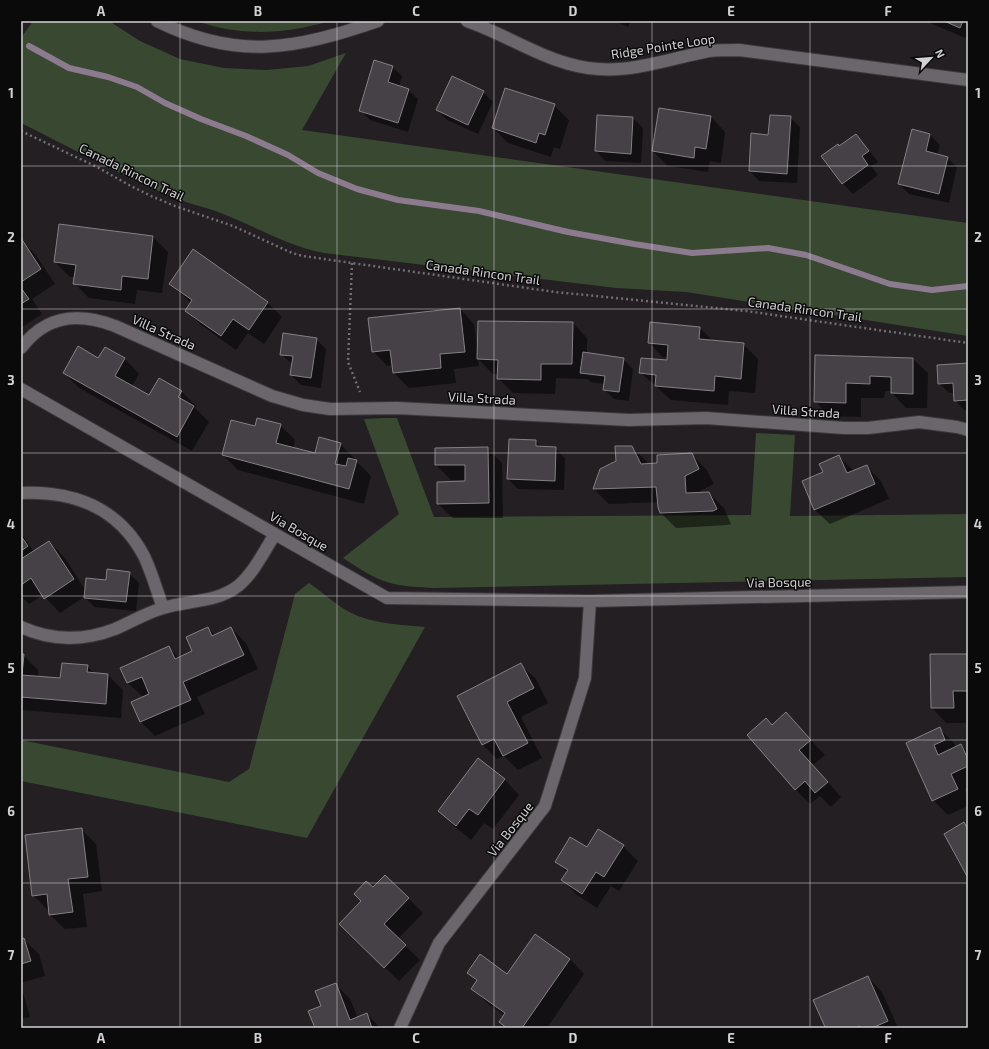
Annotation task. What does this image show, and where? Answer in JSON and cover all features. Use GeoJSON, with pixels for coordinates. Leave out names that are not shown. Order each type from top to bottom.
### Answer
{"type":"FeatureCollection","features":[{"type":"Feature","properties":{"kind":"street"},"geometry":{"type":"LineString","coordinates":[[156,21],[172,28],[221,44],[261,47],[302,43],[322,39],[378,21]]}},
{"type":"Feature","properties":{"kind":"street","name":"Ridge Pointe Loop"},"geometry":{"type":"LineString","coordinates":[[467,21],[483,26],[564,64],[583,68],[600,70],[617,69],[634,67],[710,51],[740,50],[968,80]]}},
{"type":"Feature","properties":{"kind":"street","name":"Villa Strada"},"geometry":{"type":"LineString","coordinates":[[21,348],[33,335],[46,326],[63,319],[77,317],[98,320],[272,396],[303,405],[330,409],[412,408],[630,420],[706,418],[844,428],[868,428],[919,422],[968,430]]}},
{"type":"Feature","properties":{"kind":"street","name":"Via Bosque"},"geometry":{"type":"LineString","coordinates":[[21,389],[387,598],[590,601],[968,592]]}},
{"type":"Feature","properties":{"kind":"street"},"geometry":{"type":"LineString","coordinates":[[21,493],[40,492],[71,497],[94,506],[108,514],[127,532],[144,556],[163,608]]}},
{"type":"Feature","properties":{"kind":"street"},"geometry":{"type":"LineString","coordinates":[[21,627],[39,634],[56,638],[77,638],[95,635],[116,628],[163,608],[215,597],[229,592],[248,576],[275,534]]}},
{"type":"Feature","properties":{"kind":"street","name":"Via Bosque"},"geometry":{"type":"LineString","coordinates":[[400,1028],[439,943],[546,806],[585,678],[590,601]]}},
{"type":"Feature","properties":{"kind":"path","name":"Canada Rincon Trail"},"geometry":{"type":"LineString","coordinates":[[21,131],[98,167],[146,193],[175,206],[233,226],[292,253],[313,258],[555,292],[754,312],[968,343]]}},
{"type":"Feature","properties":{"kind":"path"},"geometry":{"type":"LineString","coordinates":[[352,264],[348,362],[367,409]]}},
{"type":"Feature","properties":{"kind":"green space"},"geometry":{"type":"Polygon","coordinates":[[[33,21],[109,21],[140,41],[180,59],[224,68],[267,70],[308,66],[346,53],[302,130],[968,223],[968,336],[686,292],[616,288],[324,253],[299,246],[221,213],[180,200],[154,189],[21,123],[21,38],[33,21]]]}},
{"type":"Feature","properties":{"kind":"green space"},"geometry":{"type":"Polygon","coordinates":[[[197,21],[330,21],[297,29],[264,32],[230,30],[197,21]]]}},
{"type":"Feature","properties":{"kind":"green space"},"geometry":{"type":"Polygon","coordinates":[[[397,418],[434,517],[751,515],[756,433],[795,435],[790,516],[968,514],[968,577],[434,588],[393,584],[370,575],[343,558],[399,514],[364,419],[397,418]]]}},
{"type":"Feature","properties":{"kind":"green space"},"geometry":{"type":"Polygon","coordinates":[[[309,583],[339,605],[358,616],[366,619],[400,625],[425,627],[307,838],[21,781],[21,740],[229,782],[249,769],[295,594],[309,583]]]}},
{"type":"Feature","properties":{"kind":"building"},"geometry":{"type":"Polygon","coordinates":[[[944,21],[963,21],[960,28],[944,21]]]}},
{"type":"Feature","properties":{"kind":"building"},"geometry":{"type":"Polygon","coordinates":[[[374,60],[393,66],[388,82],[409,89],[398,123],[359,111],[374,60]]]}},
{"type":"Feature","properties":{"kind":"building"},"geometry":{"type":"Polygon","coordinates":[[[452,76],[484,91],[468,125],[436,110],[452,76]]]}},
{"type":"Feature","properties":{"kind":"building"},"geometry":{"type":"Polygon","coordinates":[[[505,88],[555,104],[545,135],[539,133],[536,143],[492,128],[505,88]]]}},
{"type":"Feature","properties":{"kind":"building"},"geometry":{"type":"Polygon","coordinates":[[[659,108],[711,116],[706,149],[695,147],[694,158],[652,151],[659,108]]]}},
{"type":"Feature","properties":{"kind":"building"},"geometry":{"type":"Polygon","coordinates":[[[597,115],[633,117],[631,154],[595,151],[597,115]]]}},
{"type":"Feature","properties":{"kind":"building"},"geometry":{"type":"Polygon","coordinates":[[[770,115],[791,116],[787,174],[749,171],[751,133],[768,135],[770,115]]]}},
{"type":"Feature","properties":{"kind":"building"},"geometry":{"type":"Polygon","coordinates":[[[912,129],[930,134],[926,151],[948,157],[939,194],[898,184],[912,129]]]}},
{"type":"Feature","properties":{"kind":"building"},"geometry":{"type":"Polygon","coordinates":[[[856,134],[869,151],[862,156],[868,165],[842,184],[821,156],[856,134]]]}},
{"type":"Feature","properties":{"kind":"building"},"geometry":{"type":"Polygon","coordinates":[[[59,224],[153,236],[148,279],[122,276],[121,290],[73,284],[76,265],[54,262],[59,224]]]}},
{"type":"Feature","properties":{"kind":"building"},"geometry":{"type":"Polygon","coordinates":[[[21,238],[41,269],[21,282],[21,238]]]}},
{"type":"Feature","properties":{"kind":"building"},"geometry":{"type":"Polygon","coordinates":[[[193,249],[268,302],[249,330],[233,319],[221,336],[185,311],[192,300],[169,284],[193,249]]]}},
{"type":"Feature","properties":{"kind":"building"},"geometry":{"type":"Polygon","coordinates":[[[21,288],[29,299],[21,304],[21,288]]]}},
{"type":"Feature","properties":{"kind":"building"},"geometry":{"type":"Polygon","coordinates":[[[460,308],[465,352],[440,354],[441,368],[393,373],[390,350],[372,352],[368,318],[460,308]]]}},
{"type":"Feature","properties":{"kind":"building"},"geometry":{"type":"Polygon","coordinates":[[[478,321],[573,322],[572,364],[541,364],[541,380],[497,379],[498,360],[477,359],[478,321]]]}},
{"type":"Feature","properties":{"kind":"building"},"geometry":{"type":"Polygon","coordinates":[[[650,322],[700,327],[699,339],[744,343],[741,379],[715,376],[714,391],[655,386],[656,375],[639,373],[641,358],[667,360],[668,345],[648,343],[650,322]]]}},
{"type":"Feature","properties":{"kind":"building"},"geometry":{"type":"Polygon","coordinates":[[[283,333],[317,338],[311,378],[290,375],[293,356],[280,355],[283,333]]]}},
{"type":"Feature","properties":{"kind":"building"},"geometry":{"type":"Polygon","coordinates":[[[78,346],[98,358],[105,347],[125,358],[115,376],[149,395],[159,378],[182,391],[178,397],[194,406],[177,437],[63,373],[78,346]]]}},
{"type":"Feature","properties":{"kind":"building"},"geometry":{"type":"Polygon","coordinates":[[[583,352],[624,358],[619,392],[603,390],[605,376],[580,373],[583,352]]]}},
{"type":"Feature","properties":{"kind":"building"},"geometry":{"type":"Polygon","coordinates":[[[815,355],[913,358],[913,394],[891,393],[891,377],[870,376],[870,384],[846,383],[846,403],[814,402],[815,355]]]}},
{"type":"Feature","properties":{"kind":"building"},"geometry":{"type":"Polygon","coordinates":[[[968,363],[968,400],[954,401],[953,383],[938,384],[937,365],[968,363]]]}},
{"type":"Feature","properties":{"kind":"building"},"geometry":{"type":"Polygon","coordinates":[[[257,418],[281,424],[276,443],[315,453],[319,437],[341,443],[335,464],[346,466],[348,458],[357,460],[349,489],[222,455],[231,420],[255,426],[257,418]]]}},
{"type":"Feature","properties":{"kind":"building"},"geometry":{"type":"Polygon","coordinates":[[[509,439],[536,440],[536,446],[556,447],[555,481],[507,479],[509,439]]]}},
{"type":"Feature","properties":{"kind":"building"},"geometry":{"type":"Polygon","coordinates":[[[615,446],[632,446],[641,464],[657,463],[657,455],[692,453],[699,469],[685,476],[686,493],[709,492],[717,509],[713,511],[660,513],[656,487],[593,489],[600,469],[616,461],[615,446]]]}},
{"type":"Feature","properties":{"kind":"building"},"geometry":{"type":"Polygon","coordinates":[[[488,447],[489,503],[437,504],[437,482],[465,481],[465,465],[435,465],[435,448],[488,447]]]}},
{"type":"Feature","properties":{"kind":"building"},"geometry":{"type":"Polygon","coordinates":[[[839,455],[847,473],[867,465],[875,484],[814,510],[802,481],[823,472],[819,464],[839,455]]]}},
{"type":"Feature","properties":{"kind":"building"},"geometry":{"type":"Polygon","coordinates":[[[21,536],[28,546],[21,551],[21,536]]]}},
{"type":"Feature","properties":{"kind":"building"},"geometry":{"type":"Polygon","coordinates":[[[49,541],[74,579],[44,599],[31,578],[21,585],[21,559],[49,541]]]}},
{"type":"Feature","properties":{"kind":"building"},"geometry":{"type":"Polygon","coordinates":[[[107,569],[130,572],[126,602],[84,598],[86,578],[106,580],[107,569]]]}},
{"type":"Feature","properties":{"kind":"building"},"geometry":{"type":"Polygon","coordinates":[[[208,627],[212,636],[231,627],[244,655],[183,682],[191,700],[140,722],[131,702],[149,694],[142,677],[127,683],[120,668],[169,646],[175,659],[192,651],[186,637],[208,627]]]}},
{"type":"Feature","properties":{"kind":"building"},"geometry":{"type":"Polygon","coordinates":[[[21,654],[24,654],[22,675],[60,678],[62,663],[88,665],[87,672],[108,674],[106,704],[21,697],[21,654]]]}},
{"type":"Feature","properties":{"kind":"building"},"geometry":{"type":"Polygon","coordinates":[[[930,654],[968,654],[968,691],[953,691],[954,708],[931,708],[930,654]]]}},
{"type":"Feature","properties":{"kind":"building"},"geometry":{"type":"Polygon","coordinates":[[[521,663],[534,688],[507,702],[528,743],[503,756],[494,739],[482,745],[457,696],[521,663]]]}},
{"type":"Feature","properties":{"kind":"building"},"geometry":{"type":"Polygon","coordinates":[[[786,712],[811,740],[799,750],[828,782],[815,793],[805,781],[795,790],[747,735],[766,718],[772,725],[786,712]]]}},
{"type":"Feature","properties":{"kind":"building"},"geometry":{"type":"Polygon","coordinates":[[[940,727],[945,740],[934,745],[938,755],[961,744],[968,759],[968,766],[951,774],[958,789],[932,801],[906,743],[940,727]]]}},
{"type":"Feature","properties":{"kind":"building"},"geometry":{"type":"Polygon","coordinates":[[[478,758],[505,779],[478,815],[469,809],[456,826],[438,811],[478,758]]]}},
{"type":"Feature","properties":{"kind":"building"},"geometry":{"type":"Polygon","coordinates":[[[964,822],[968,830],[968,878],[944,834],[964,822]]]}},
{"type":"Feature","properties":{"kind":"building"},"geometry":{"type":"Polygon","coordinates":[[[82,828],[88,877],[68,879],[73,912],[49,915],[47,894],[32,896],[25,835],[82,828]]]}},
{"type":"Feature","properties":{"kind":"building"},"geometry":{"type":"Polygon","coordinates":[[[598,829],[624,845],[604,877],[596,872],[582,894],[561,880],[568,870],[555,862],[570,837],[587,847],[598,829]]]}},
{"type":"Feature","properties":{"kind":"building"},"geometry":{"type":"Polygon","coordinates":[[[385,875],[409,898],[384,924],[406,945],[384,968],[339,924],[361,901],[354,894],[366,881],[373,887],[385,875]]]}},
{"type":"Feature","properties":{"kind":"building"},"geometry":{"type":"Polygon","coordinates":[[[535,934],[570,959],[522,1028],[507,1028],[499,1022],[505,1013],[471,989],[477,980],[467,973],[480,954],[507,974],[535,934]]]}},
{"type":"Feature","properties":{"kind":"building"},"geometry":{"type":"Polygon","coordinates":[[[24,938],[31,961],[21,964],[21,939],[24,938]]]}},
{"type":"Feature","properties":{"kind":"building"},"geometry":{"type":"Polygon","coordinates":[[[868,976],[888,1021],[872,1028],[861,1028],[860,1026],[855,1028],[822,1028],[825,1027],[813,1000],[868,976]]]}},
{"type":"Feature","properties":{"kind":"building"},"geometry":{"type":"Polygon","coordinates":[[[336,983],[350,1020],[367,1013],[372,1028],[315,1028],[308,1011],[321,1006],[315,991],[336,983]]]}},
{"type":"Feature","properties":{"kind":"waterway"},"geometry":{"type":"LineString","coordinates":[[29,46],[69,68],[108,77],[137,87],[165,103],[288,155],[318,173],[357,189],[398,200],[479,211],[568,232],[692,253],[768,248],[806,255],[890,284],[932,290],[968,286]]}}]}
